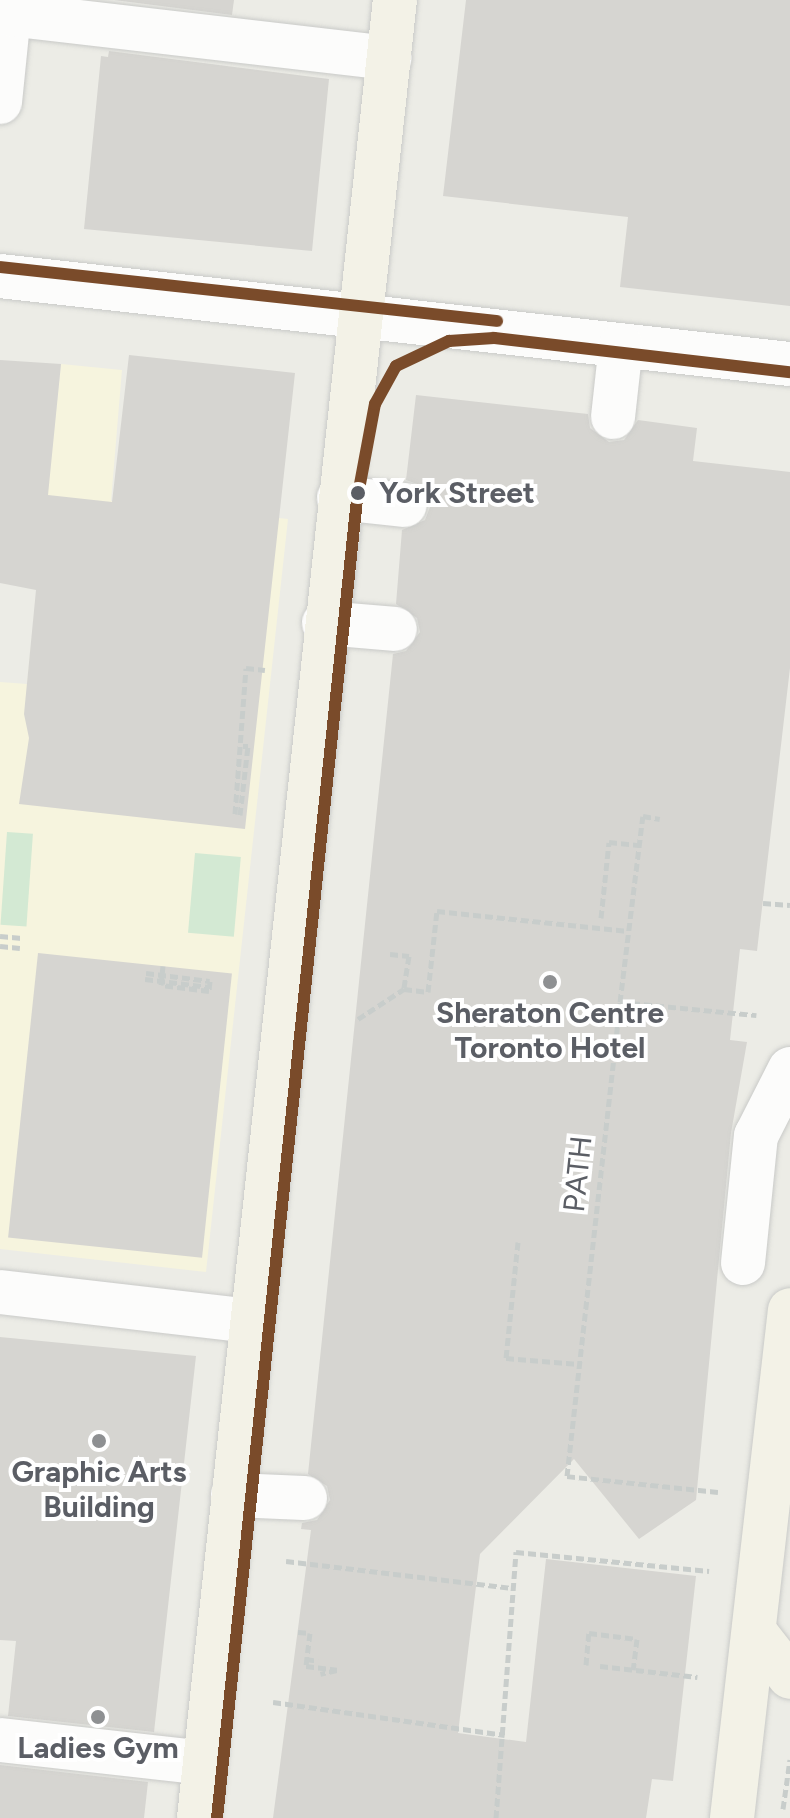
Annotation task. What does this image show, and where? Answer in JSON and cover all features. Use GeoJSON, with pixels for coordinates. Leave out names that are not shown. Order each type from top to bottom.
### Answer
{"type":"FeatureCollection","features":[{"type":"Feature","properties":{"kind":"main road"},"geometry":{"type":"LineString","coordinates":[[199,1818],[324,623],[395,0]]}},
{"type":"Feature","properties":{"kind":"main road"},"geometry":{"type":"LineString","coordinates":[[732,1818],[790,1310]]}},
{"type":"Feature","properties":{"kind":"main road"},"geometry":{"type":"LineString","coordinates":[[754,1631],[790,1677]]}},
{"type":"Feature","properties":{"kind":"street"},"geometry":{"type":"LineString","coordinates":[[0,102],[9,14],[389,58]]}},
{"type":"Feature","properties":{"kind":"street"},"geometry":{"type":"LineString","coordinates":[[0,276],[790,364]]}},
{"type":"Feature","properties":{"kind":"street"},"geometry":{"type":"LineString","coordinates":[[613,417],[621,345]]}},
{"type":"Feature","properties":{"kind":"street"},"geometry":{"type":"LineString","coordinates":[[339,498],[405,505]]}},
{"type":"Feature","properties":{"kind":"street"},"geometry":{"type":"LineString","coordinates":[[324,623],[395,629]]}},
{"type":"Feature","properties":{"kind":"street"},"geometry":{"type":"LineString","coordinates":[[743,1263],[756,1136],[790,1069]]}},
{"type":"Feature","properties":{"kind":"street"},"geometry":{"type":"LineString","coordinates":[[0,1292],[251,1321]]}},
{"type":"Feature","properties":{"kind":"street"},"geometry":{"type":"LineString","coordinates":[[233,1495],[305,1498]]}},
{"type":"Feature","properties":{"kind":"street"},"geometry":{"type":"LineString","coordinates":[[0,1740],[205,1763]]}},
{"type":"Feature","properties":{"kind":"path"},"geometry":{"type":"LineString","coordinates":[[238,814],[246,668],[265,670]]}},
{"type":"Feature","properties":{"kind":"path"},"geometry":{"type":"LineString","coordinates":[[601,918],[609,842],[639,845],[643,816],[660,819]]}},
{"type":"Feature","properties":{"kind":"path","name":"PATH"},"geometry":{"type":"LineString","coordinates":[[639,845],[567,1476],[718,1492]]}},
{"type":"Feature","properties":{"kind":"path"},"geometry":{"type":"LineString","coordinates":[[763,903],[790,905]]}},
{"type":"Feature","properties":{"kind":"path"},"geometry":{"type":"LineString","coordinates":[[358,1019],[404,989],[428,992],[437,911],[628,931]]}},
{"type":"Feature","properties":{"kind":"path"},"geometry":{"type":"LineString","coordinates":[[0,936],[22,938]]}},
{"type":"Feature","properties":{"kind":"path"},"geometry":{"type":"LineString","coordinates":[[0,946],[20,948]]}},
{"type":"Feature","properties":{"kind":"path"},"geometry":{"type":"LineString","coordinates":[[390,954],[409,956],[404,989]]}},
{"type":"Feature","properties":{"kind":"path"},"geometry":{"type":"LineString","coordinates":[[145,976],[209,987],[161,985],[163,966]]}},
{"type":"Feature","properties":{"kind":"path"},"geometry":{"type":"LineString","coordinates":[[620,1002],[756,1015]]}},
{"type":"Feature","properties":{"kind":"path"},"geometry":{"type":"LineString","coordinates":[[518,1242],[506,1358],[579,1364]]}},
{"type":"Feature","properties":{"kind":"path"},"geometry":{"type":"LineString","coordinates":[[496,1818],[505,1735],[516,1552],[709,1571]]}},
{"type":"Feature","properties":{"kind":"path"},"geometry":{"type":"LineString","coordinates":[[286,1561],[512,1588]]}},
{"type":"Feature","properties":{"kind":"path"},"geometry":{"type":"LineString","coordinates":[[298,1632],[310,1633],[306,1666],[337,1670],[320,1674]]}},
{"type":"Feature","properties":{"kind":"path"},"geometry":{"type":"LineString","coordinates":[[586,1665],[589,1633],[637,1639],[633,1670]]}},
{"type":"Feature","properties":{"kind":"path"},"geometry":{"type":"LineString","coordinates":[[306,1659],[318,1661]]}},
{"type":"Feature","properties":{"kind":"path"},"geometry":{"type":"LineString","coordinates":[[600,1666],[697,1677]]}},
{"type":"Feature","properties":{"kind":"path"},"geometry":{"type":"LineString","coordinates":[[273,1702],[505,1735]]}},
{"type":"Feature","properties":{"kind":"path"},"geometry":{"type":"LineString","coordinates":[[783,1809],[790,1759]]}},
{"type":"Feature","properties":{"kind":"shaded area"},"geometry":{"type":"Polygon","coordinates":[[[61,364],[122,370],[111,501],[288,519],[206,1272],[0,1249],[0,682],[27,684],[61,364]]]}},
{"type":"Feature","properties":{"kind":"green space"},"geometry":{"type":"Polygon","coordinates":[[[7,832],[33,834],[26,927],[1,925],[7,832]]]}},
{"type":"Feature","properties":{"kind":"green space"},"geometry":{"type":"Polygon","coordinates":[[[195,853],[241,857],[234,937],[188,933],[195,853]]]}},
{"type":"Feature","properties":{"kind":"building"},"geometry":{"type":"Polygon","coordinates":[[[114,0],[234,0],[232,15],[114,0]]]}},
{"type":"Feature","properties":{"kind":"building"},"geometry":{"type":"Polygon","coordinates":[[[466,0],[790,0],[790,306],[620,287],[628,217],[443,196],[466,0]]]}},
{"type":"Feature","properties":{"kind":"building"},"geometry":{"type":"Polygon","coordinates":[[[109,51],[329,79],[312,251],[84,229],[101,56],[108,57],[109,51]]]}},
{"type":"Feature","properties":{"kind":"building"},"geometry":{"type":"Polygon","coordinates":[[[129,355],[295,373],[245,829],[19,804],[29,738],[24,714],[36,590],[0,583],[0,360],[61,364],[48,495],[112,502],[129,355]]]}},
{"type":"Feature","properties":{"kind":"building","name":"Sheraton Centre Toronto Hotel"},"geometry":{"type":"Polygon","coordinates":[[[416,395],[588,414],[590,428],[609,442],[624,440],[638,420],[697,428],[693,461],[790,472],[790,668],[757,951],[740,949],[730,1040],[747,1042],[731,1133],[696,1500],[639,1539],[574,1459],[480,1554],[458,1733],[526,1742],[546,1559],[696,1576],[673,1781],[652,1779],[646,1818],[273,1818],[311,1530],[301,1529],[302,1523],[317,1520],[330,1500],[327,1486],[308,1474],[393,654],[406,651],[420,632],[417,618],[396,604],[402,530],[425,520],[430,507],[420,485],[406,480],[416,395]]]}},
{"type":"Feature","properties":{"kind":"building"},"geometry":{"type":"Polygon","coordinates":[[[38,953],[232,973],[202,1258],[8,1237],[38,953]]]}},
{"type":"Feature","properties":{"kind":"building"},"geometry":{"type":"Polygon","coordinates":[[[0,1337],[196,1356],[154,1732],[8,1716],[16,1641],[0,1640],[0,1337]]]}},
{"type":"Feature","properties":{"kind":"building"},"geometry":{"type":"Polygon","coordinates":[[[0,1765],[148,1782],[144,1818],[0,1818],[0,1765]]]}},
{"type":"Feature","properties":{"kind":"transit line"},"geometry":{"type":"LineString","coordinates":[[0,267],[497,321]]}},
{"type":"Feature","properties":{"kind":"transit line"},"geometry":{"type":"LineString","coordinates":[[217,1818],[357,500],[375,404],[396,366],[449,341],[494,338],[790,372]]}},
{"type":"Feature","properties":{"kind":"place","name":"York Street"},"geometry":{"type":"Point","coordinates":[358,493]}},
{"type":"Feature","properties":{"kind":"place","name":"Sheraton Centre Toronto Hotel"},"geometry":{"type":"Point","coordinates":[550,982]}},
{"type":"Feature","properties":{"kind":"place","name":"Graphic Arts Building"},"geometry":{"type":"Point","coordinates":[99,1441]}},
{"type":"Feature","properties":{"kind":"place","name":"Ladies Gym"},"geometry":{"type":"Point","coordinates":[98,1717]}}]}
